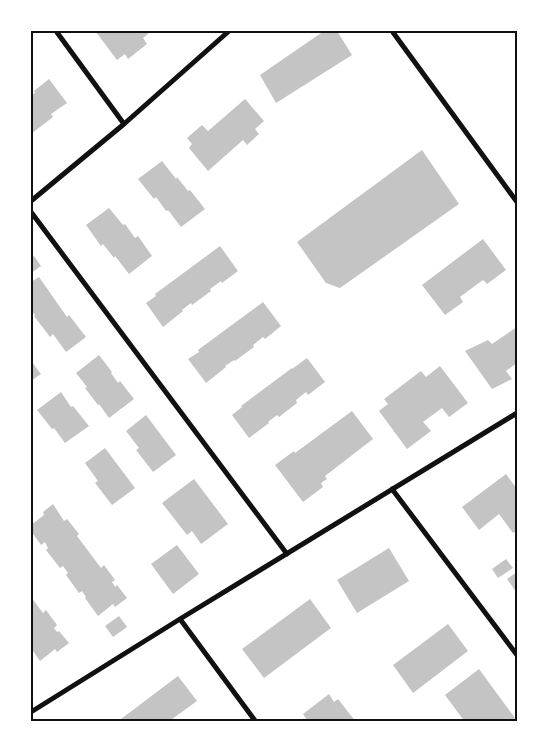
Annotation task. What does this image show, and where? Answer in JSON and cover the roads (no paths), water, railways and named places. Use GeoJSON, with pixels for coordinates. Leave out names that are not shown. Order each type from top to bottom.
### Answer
{"type":"FeatureCollection","features":[{"type":"Feature","properties":{"kind":"street"},"geometry":{"type":"LineString","coordinates":[[56,31],[124,124]]}},
{"type":"Feature","properties":{"kind":"street"},"geometry":{"type":"LineString","coordinates":[[31,201],[124,124],[229,31]]}},
{"type":"Feature","properties":{"kind":"street"},"geometry":{"type":"LineString","coordinates":[[392,31],[517,202]]}},
{"type":"Feature","properties":{"kind":"street"},"geometry":{"type":"LineString","coordinates":[[31,212],[287,554]]}},
{"type":"Feature","properties":{"kind":"street"},"geometry":{"type":"LineString","coordinates":[[31,712],[517,414]]}},
{"type":"Feature","properties":{"kind":"street"},"geometry":{"type":"LineString","coordinates":[[392,489],[517,654]]}},
{"type":"Feature","properties":{"kind":"street"},"geometry":{"type":"LineString","coordinates":[[180,619],[256,722]]}}]}
